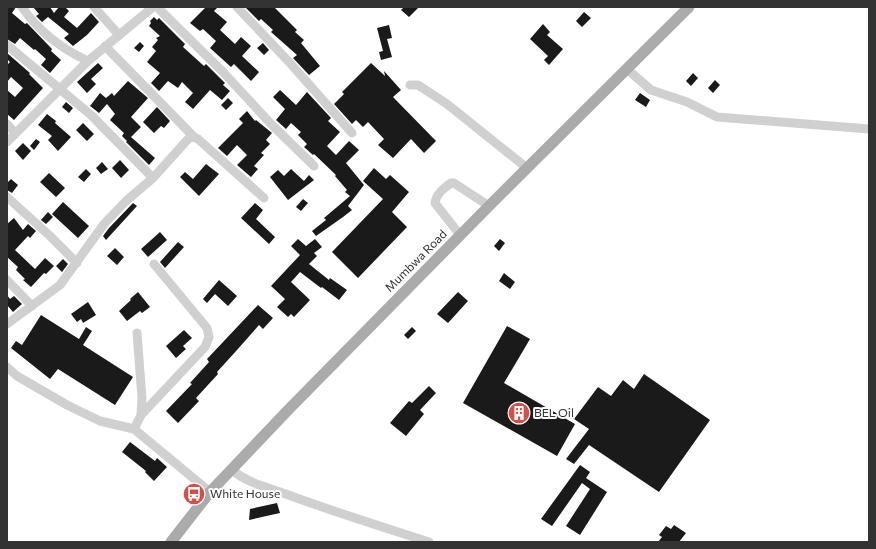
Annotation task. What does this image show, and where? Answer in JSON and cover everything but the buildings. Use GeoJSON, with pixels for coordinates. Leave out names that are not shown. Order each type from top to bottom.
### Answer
{"type":"FeatureCollection","features":[{"type":"Feature","properties":{"kind":"main road","name":"Mumbwa Road"},"geometry":{"type":"LineString","coordinates":[[171,542],[210,492],[231,469],[460,235],[690,7]]}},
{"type":"Feature","properties":{"kind":"street"},"geometry":{"type":"LineString","coordinates":[[22,7],[30,19],[52,41],[69,52],[88,61]]}},
{"type":"Feature","properties":{"kind":"street"},"geometry":{"type":"LineString","coordinates":[[94,7],[119,35]]}},
{"type":"Feature","properties":{"kind":"street"},"geometry":{"type":"LineString","coordinates":[[7,142],[88,61],[153,7]]}},
{"type":"Feature","properties":{"kind":"street"},"geometry":{"type":"LineString","coordinates":[[157,7],[223,72],[272,125],[314,166]]}},
{"type":"Feature","properties":{"kind":"street"},"geometry":{"type":"LineString","coordinates":[[237,7],[290,63],[352,133]]}},
{"type":"Feature","properties":{"kind":"street"},"geometry":{"type":"LineString","coordinates":[[7,46],[91,115],[153,178]]}},
{"type":"Feature","properties":{"kind":"street"},"geometry":{"type":"LineString","coordinates":[[105,46],[194,136],[264,198]]}},
{"type":"Feature","properties":{"kind":"street"},"geometry":{"type":"LineString","coordinates":[[627,70],[651,90],[687,102],[717,117],[869,129]]}},
{"type":"Feature","properties":{"kind":"street"},"geometry":{"type":"LineString","coordinates":[[410,85],[418,85],[447,104],[527,168]]}},
{"type":"Feature","properties":{"kind":"street"},"geometry":{"type":"LineString","coordinates":[[7,124],[15,133]]}},
{"type":"Feature","properties":{"kind":"street"},"geometry":{"type":"LineString","coordinates":[[7,324],[60,285],[104,224],[126,201],[153,178],[189,138],[194,136]]}},
{"type":"Feature","properties":{"kind":"street"},"geometry":{"type":"LineString","coordinates":[[460,235],[435,203],[439,193],[451,183],[454,183],[489,206]]}},
{"type":"Feature","properties":{"kind":"street"},"geometry":{"type":"LineString","coordinates":[[7,197],[50,236],[76,263]]}},
{"type":"Feature","properties":{"kind":"street"},"geometry":{"type":"LineString","coordinates":[[134,429],[141,415],[205,347],[209,337],[207,328],[154,264]]}},
{"type":"Feature","properties":{"kind":"street"},"geometry":{"type":"LineString","coordinates":[[7,280],[32,306]]}},
{"type":"Feature","properties":{"kind":"street"},"geometry":{"type":"LineString","coordinates":[[137,333],[142,398],[141,415]]}},
{"type":"Feature","properties":{"kind":"street"},"geometry":{"type":"LineString","coordinates":[[7,367],[17,376],[67,405],[100,421],[134,429],[210,492]]}},
{"type":"Feature","properties":{"kind":"street"},"geometry":{"type":"LineString","coordinates":[[231,469],[240,477],[256,484],[314,505],[429,542]]}},
{"type":"Feature","properties":{"kind":"place","name":"BEL Oil"},"geometry":{"type":"Point","coordinates":[519,413]}},
{"type":"Feature","properties":{"kind":"place","name":"White House"},"geometry":{"type":"Point","coordinates":[194,494]}}]}
